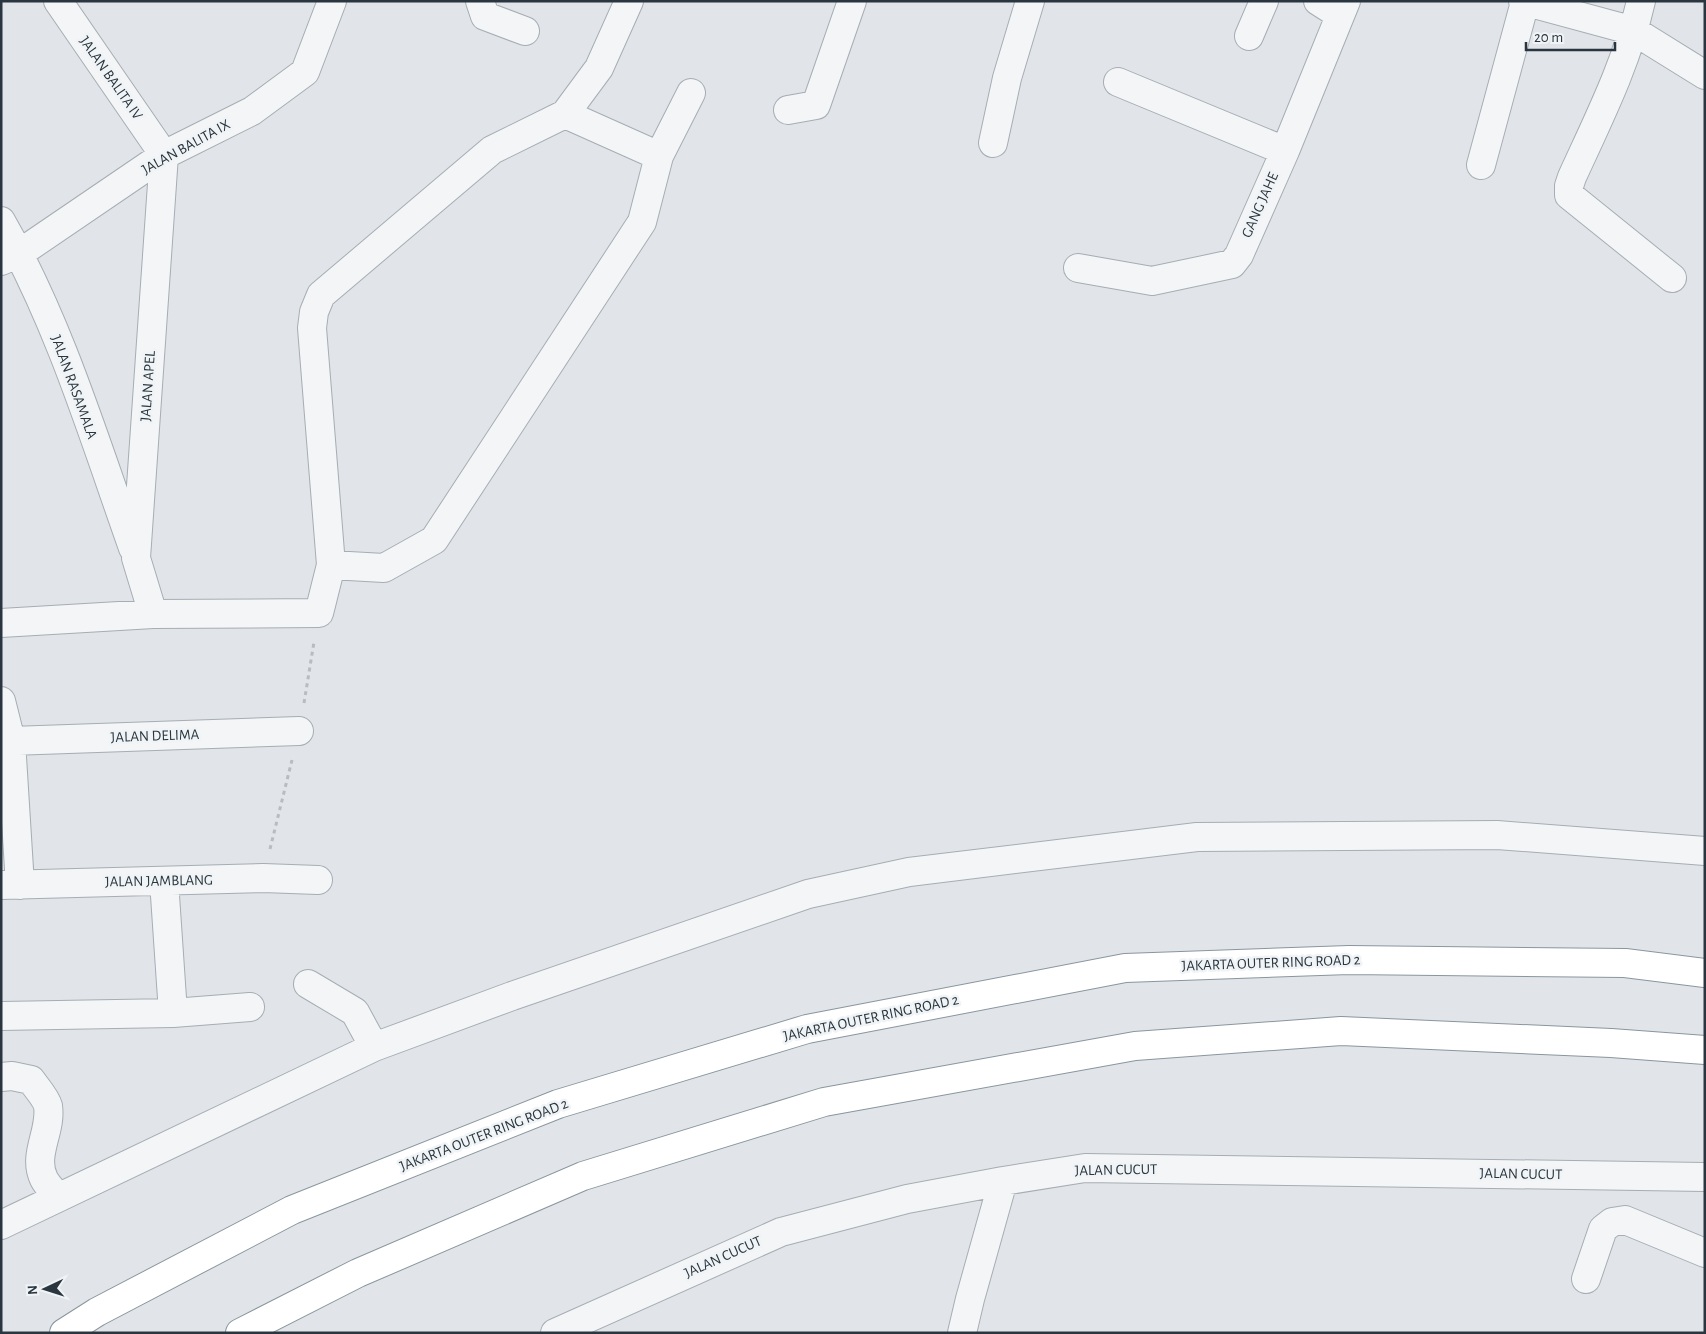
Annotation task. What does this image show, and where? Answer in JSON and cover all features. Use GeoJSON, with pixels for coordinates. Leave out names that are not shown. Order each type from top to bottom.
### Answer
{"type":"FeatureCollection","features":[{"type":"Feature","properties":{"kind":"highway","name":"JAKARTA OUTER RING ROAD 2"},"geometry":{"type":"LineString","coordinates":[[64,1333],[97,1312],[292,1210],[558,1104],[807,1029],[1125,968],[1349,960],[1625,963],[1705,973]]}},
{"type":"Feature","properties":{"kind":"highway"},"geometry":{"type":"LineString","coordinates":[[240,1333],[358,1273],[583,1176],[824,1102],[1135,1046],[1341,1030],[1611,1042],[1705,1050]]}},
{"type":"Feature","properties":{"kind":"street","name":"JALAN BALITA IV"},"geometry":{"type":"LineString","coordinates":[[58,1],[164,155]]}},
{"type":"Feature","properties":{"kind":"street","name":"JALAN BALITA IX"},"geometry":{"type":"LineString","coordinates":[[11,257],[164,155],[252,111],[305,72],[332,1]]}},
{"type":"Feature","properties":{"kind":"street"},"geometry":{"type":"LineString","coordinates":[[480,1],[485,16],[525,30]]}},
{"type":"Feature","properties":{"kind":"street"},"geometry":{"type":"LineString","coordinates":[[1,623],[153,614],[318,613],[331,565],[312,328],[314,312],[321,295],[492,150],[565,114],[599,68],[629,1]]}},
{"type":"Feature","properties":{"kind":"street"},"geometry":{"type":"LineString","coordinates":[[788,110],[816,105],[852,1]]}},
{"type":"Feature","properties":{"kind":"street"},"geometry":{"type":"LineString","coordinates":[[993,143],[1007,78],[1030,1]]}},
{"type":"Feature","properties":{"kind":"street"},"geometry":{"type":"LineString","coordinates":[[1249,36],[1264,1]]}},
{"type":"Feature","properties":{"kind":"street"},"geometry":{"type":"LineString","coordinates":[[1642,1],[1634,31],[1614,84],[1572,177],[1570,195],[1672,278]]}},
{"type":"Feature","properties":{"kind":"street"},"geometry":{"type":"LineString","coordinates":[[1481,165],[1524,2],[1634,31],[1705,75]]}},
{"type":"Feature","properties":{"kind":"street","name":"GANG JAHE"},"geometry":{"type":"LineString","coordinates":[[1078,268],[1152,281],[1232,264],[1238,255],[1285,151],[1335,6]]}},
{"type":"Feature","properties":{"kind":"street"},"geometry":{"type":"LineString","coordinates":[[1118,82],[1285,151]]}},
{"type":"Feature","properties":{"kind":"street"},"geometry":{"type":"LineString","coordinates":[[331,565],[384,568],[434,540],[642,222],[659,156],[691,93]]}},
{"type":"Feature","properties":{"kind":"street"},"geometry":{"type":"LineString","coordinates":[[565,114],[659,156]]}},
{"type":"Feature","properties":{"kind":"street","name":"JALAN APEL"},"geometry":{"type":"LineString","coordinates":[[153,614],[136,558],[164,155]]}},
{"type":"Feature","properties":{"kind":"street","name":"JALAN RASAMALA"},"geometry":{"type":"LineString","coordinates":[[1,220],[11,257],[62,350],[136,558]]}},
{"type":"Feature","properties":{"kind":"street"},"geometry":{"type":"LineString","coordinates":[[1,701],[11,741],[11,885]]}},
{"type":"Feature","properties":{"kind":"street","name":"JALAN DELIMA"},"geometry":{"type":"LineString","coordinates":[[11,741],[299,731]]}},
{"type":"Feature","properties":{"kind":"street"},"geometry":{"type":"LineString","coordinates":[[1,1225],[374,1047],[512,996],[808,894],[909,872],[1197,837],[1497,835],[1705,852]]}},
{"type":"Feature","properties":{"kind":"street","name":"JALAN JAMBLANG"},"geometry":{"type":"LineString","coordinates":[[11,885],[263,878],[318,880]]}},
{"type":"Feature","properties":{"kind":"street"},"geometry":{"type":"LineString","coordinates":[[164,882],[173,1013]]}},
{"type":"Feature","properties":{"kind":"street"},"geometry":{"type":"LineString","coordinates":[[308,984],[355,1012],[374,1047]]}},
{"type":"Feature","properties":{"kind":"street"},"geometry":{"type":"LineString","coordinates":[[1,1016],[173,1013],[250,1007]]}},
{"type":"Feature","properties":{"kind":"street"},"geometry":{"type":"LineString","coordinates":[[1,1076],[31,1080],[48,1105],[47,1128],[40,1153],[39,1167],[44,1180],[58,1197]]}},
{"type":"Feature","properties":{"kind":"street","name":"JALAN CUCUT"},"geometry":{"type":"LineString","coordinates":[[555,1333],[781,1232],[907,1199],[1085,1168],[1705,1177]]}},
{"type":"Feature","properties":{"kind":"street"},"geometry":{"type":"LineString","coordinates":[[962,1333],[1004,1181]]}},
{"type":"Feature","properties":{"kind":"street"},"geometry":{"type":"LineString","coordinates":[[1586,1279],[1603,1229],[1612,1222],[1624,1220],[1705,1253]]}}]}
